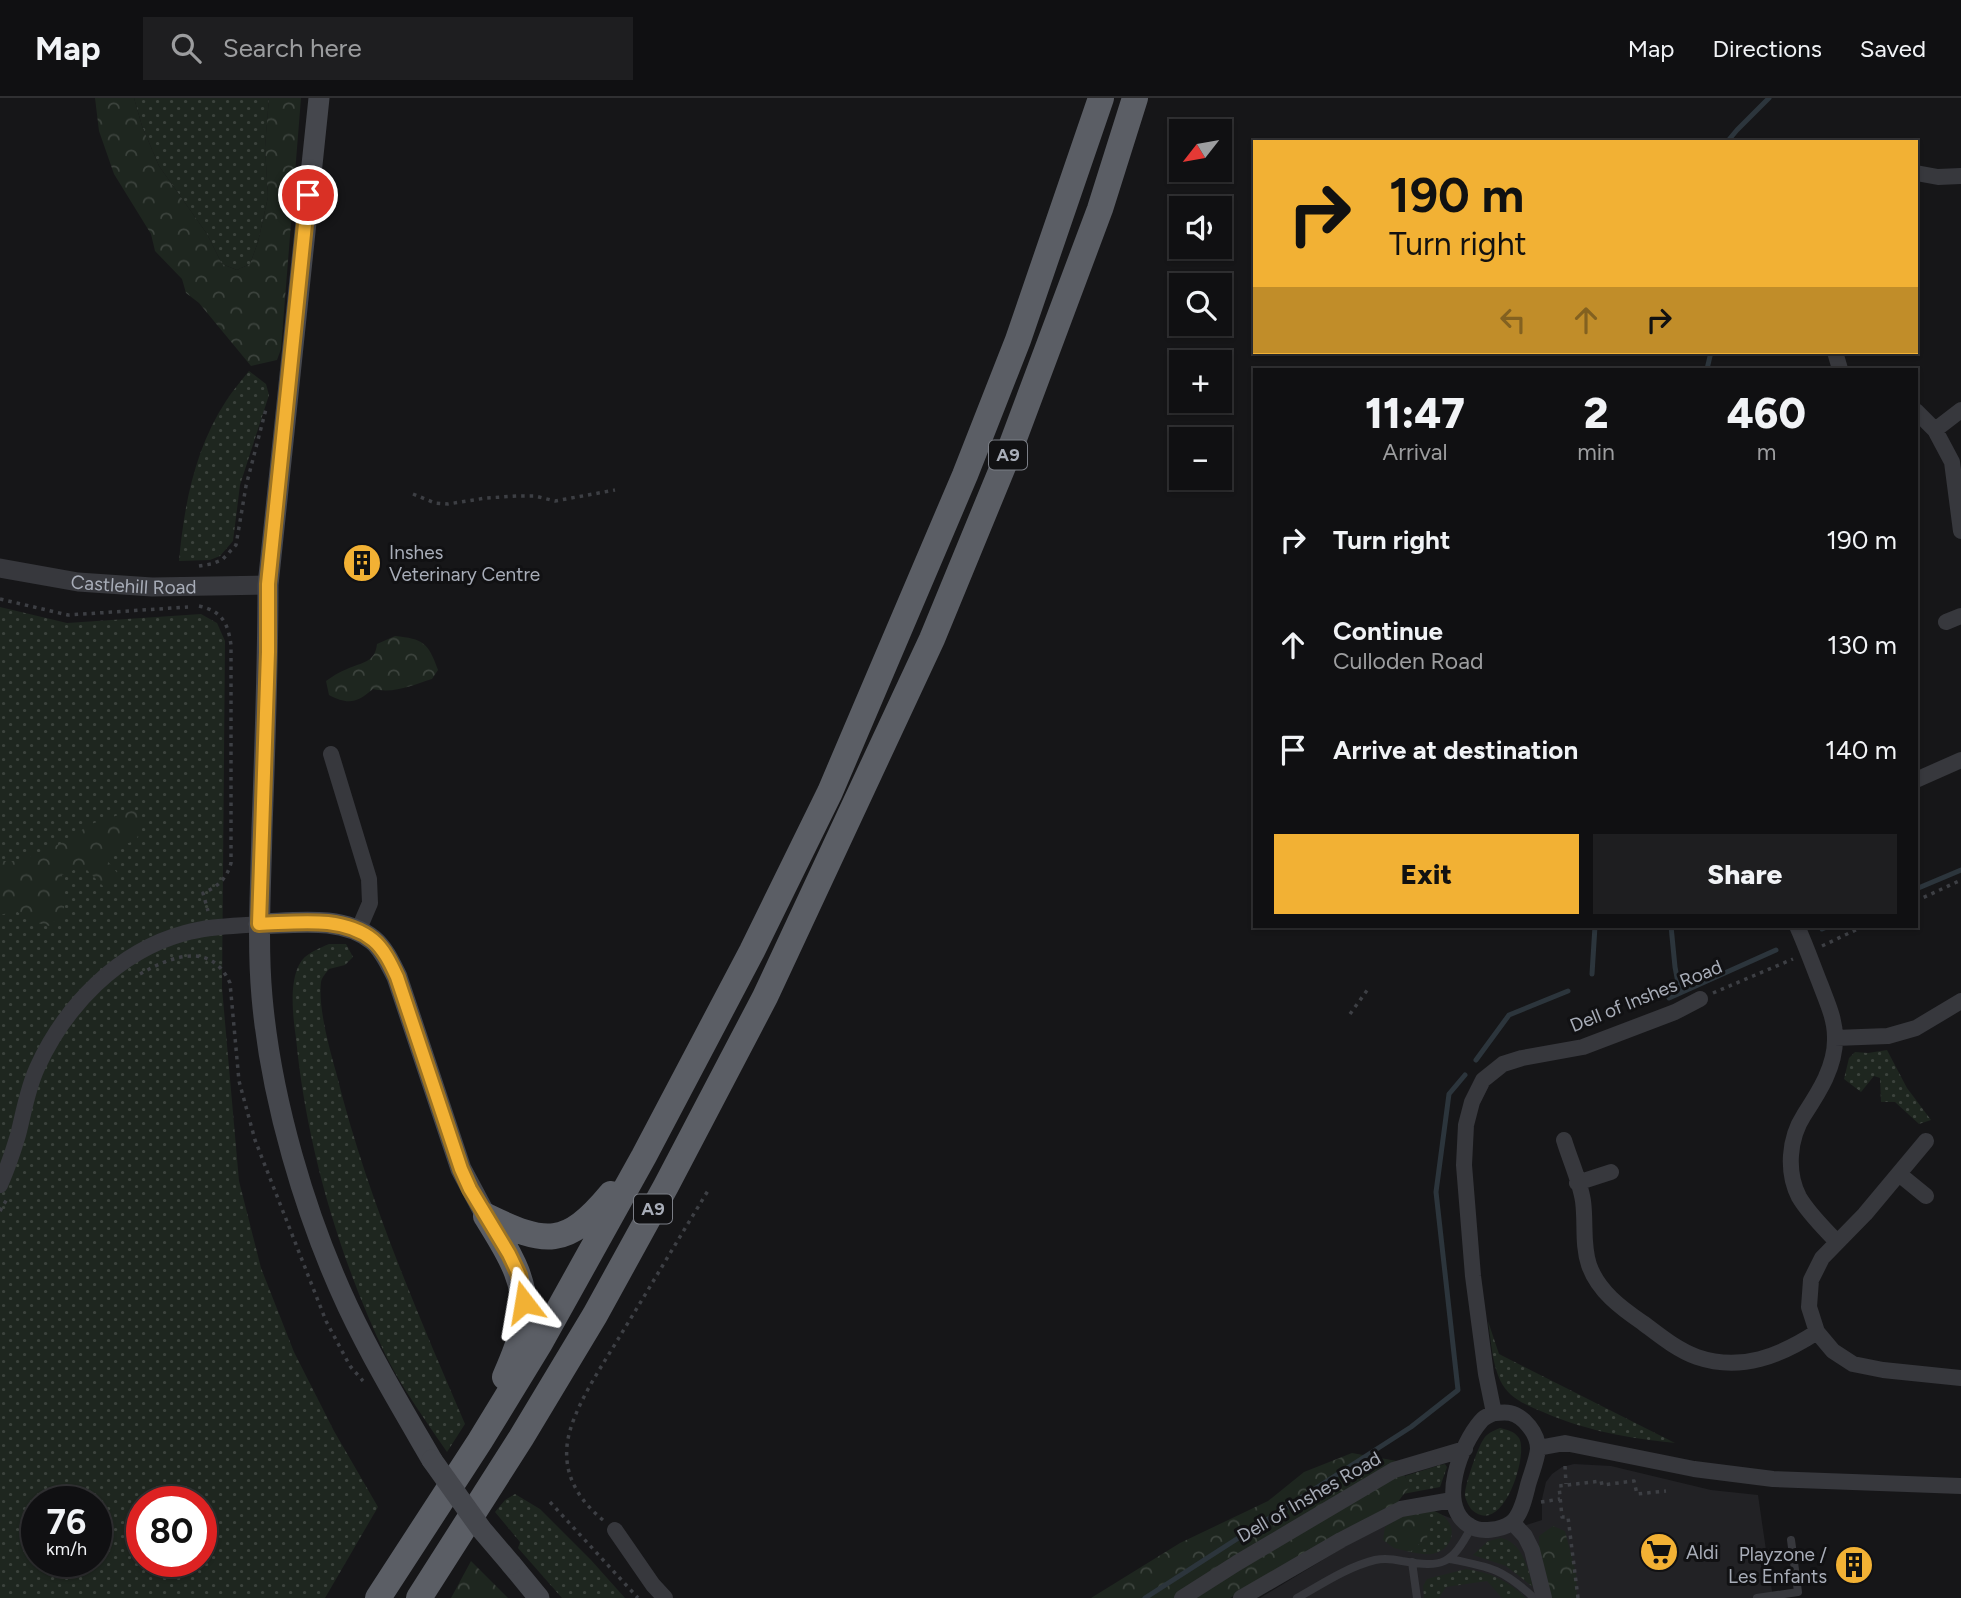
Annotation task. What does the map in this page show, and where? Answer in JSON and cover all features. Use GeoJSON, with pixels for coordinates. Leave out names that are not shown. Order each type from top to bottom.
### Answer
{"type":"FeatureCollection","features":[{"type":"Feature","properties":{"kind":"highway","name":"A9"},"geometry":{"type":"LineString","coordinates":[[378,1598],[540,1343],[644,1156],[752,951],[830,792],[965,475],[1018,340],[1101,98]]}},
{"type":"Feature","properties":{"kind":"highway","name":"A9"},"geometry":{"type":"LineString","coordinates":[[419,1598],[521,1438],[595,1315],[765,997],[932,639],[1009,452],[1100,209],[1135,98]]}},
{"type":"Feature","properties":{"kind":"highway","name":"A9"},"geometry":{"type":"LineString","coordinates":[[486,1216],[531,1236],[564,1234],[581,1225],[596,1212],[644,1156]]}},
{"type":"Feature","properties":{"kind":"highway","name":"A9"},"geometry":{"type":"LineString","coordinates":[[480,1441],[523,1327],[524,1302],[519,1275],[486,1216]]}},
{"type":"Feature","properties":{"kind":"main road"},"geometry":{"type":"LineString","coordinates":[[319,98],[268,584],[259,924],[262,998],[272,1066],[294,1164],[348,1306],[388,1385],[432,1460],[482,1530],[539,1598]]}},
{"type":"Feature","properties":{"kind":"main road"},"geometry":{"type":"LineString","coordinates":[[259,924],[314,922],[337,925],[358,931],[374,941],[388,959],[397,977],[461,1169],[486,1216]]}},
{"type":"Feature","properties":{"kind":"street"},"geometry":{"type":"LineString","coordinates":[[1918,173],[1938,177],[1961,176]]}},
{"type":"Feature","properties":{"kind":"street"},"geometry":{"type":"LineString","coordinates":[[1935,430],[1961,410]]}},
{"type":"Feature","properties":{"kind":"street"},"geometry":{"type":"LineString","coordinates":[[1918,413],[1935,430],[1952,462],[1961,531]]}},
{"type":"Feature","properties":{"kind":"street","name":"Castlehill Road"},"geometry":{"type":"LineString","coordinates":[[0,568],[78,582],[152,587],[268,584]]}},
{"type":"Feature","properties":{"kind":"street"},"geometry":{"type":"LineString","coordinates":[[331,754],[369,879],[370,903],[358,931]]}},
{"type":"Feature","properties":{"kind":"street"},"geometry":{"type":"LineString","coordinates":[[1918,779],[1961,760]]}},
{"type":"Feature","properties":{"kind":"street"},"geometry":{"type":"LineString","coordinates":[[4,1192],[24,1103],[37,1069],[55,1033],[77,1003],[106,975],[143,950],[185,933],[259,924]]}},
{"type":"Feature","properties":{"kind":"street"},"geometry":{"type":"LineString","coordinates":[[1798,928],[1832,1014],[1835,1038],[1824,1083],[1794,1134],[1792,1174],[1798,1195],[1837,1242]]}},
{"type":"Feature","properties":{"kind":"street","name":"Dell of Inshes Road"},"geometry":{"type":"LineString","coordinates":[[1494,1413],[1473,1276],[1464,1165],[1466,1125],[1472,1102],[1483,1080],[1503,1064],[1583,1047],[1675,1012],[1700,999]]}},
{"type":"Feature","properties":{"kind":"street"},"geometry":{"type":"LineString","coordinates":[[1835,1038],[1888,1036],[1916,1028],[1961,1001]]}},
{"type":"Feature","properties":{"kind":"street"},"geometry":{"type":"LineString","coordinates":[[1564,1140],[1582,1198],[1584,1242],[1590,1266],[1600,1286],[1616,1304],[1675,1346],[1696,1357],[1726,1363],[1751,1362],[1776,1355],[1817,1332]]}},
{"type":"Feature","properties":{"kind":"street"},"geometry":{"type":"LineString","coordinates":[[1926,1141],[1865,1214],[1822,1258],[1811,1280],[1808,1307],[1817,1332],[1833,1351],[1853,1364],[1961,1378]]}},
{"type":"Feature","properties":{"kind":"street"},"geometry":{"type":"LineString","coordinates":[[1577,1183],[1611,1172]]}},
{"type":"Feature","properties":{"kind":"street"},"geometry":{"type":"LineString","coordinates":[[1899,1174],[1926,1196]]}},
{"type":"Feature","properties":{"kind":"street"},"geometry":{"type":"LineString","coordinates":[[1494,1413],[1511,1413],[1522,1419],[1533,1433],[1538,1448],[1522,1505],[1512,1522],[1493,1530],[1471,1528],[1459,1516],[1452,1500],[1455,1475],[1465,1448],[1482,1419],[1494,1413]]}},
{"type":"Feature","properties":{"kind":"street"},"geometry":{"type":"LineString","coordinates":[[1538,1448],[1565,1443],[1694,1469],[1773,1479],[1961,1486]]}},
{"type":"Feature","properties":{"kind":"street","name":"Dell of Inshes Road"},"geometry":{"type":"LineString","coordinates":[[1182,1598],[1394,1470],[1465,1448]]}},
{"type":"Feature","properties":{"kind":"street"},"geometry":{"type":"LineString","coordinates":[[1241,1598],[1401,1509],[1452,1500]]}},
{"type":"Feature","properties":{"kind":"street"},"geometry":{"type":"LineString","coordinates":[[1512,1522],[1525,1536],[1532,1550],[1544,1598]]}},
{"type":"Feature","properties":{"kind":"street"},"geometry":{"type":"LineString","coordinates":[[615,1530],[665,1598]]}},
{"type":"Feature","properties":{"kind":"lane"},"geometry":{"type":"LineString","coordinates":[[1297,1598],[1349,1569],[1376,1559],[1423,1564],[1443,1562],[1450,1559],[1461,1546],[1471,1528]]}},
{"type":"Feature","properties":{"kind":"lane"},"geometry":{"type":"LineString","coordinates":[[1756,1598],[1798,1595],[1791,1540]]}},
{"type":"Feature","properties":{"kind":"lane"},"geometry":{"type":"LineString","coordinates":[[1450,1559],[1493,1568],[1507,1575],[1534,1598]]}},
{"type":"Feature","properties":{"kind":"lane"},"geometry":{"type":"LineString","coordinates":[[1412,1562],[1417,1598]]}},
{"type":"Feature","properties":{"kind":"path"},"geometry":{"type":"LineString","coordinates":[[413,494],[435,503],[447,504],[517,496],[535,496],[555,501],[615,490]]}},
{"type":"Feature","properties":{"kind":"path"},"geometry":{"type":"LineString","coordinates":[[0,599],[68,615],[198,606],[219,613],[229,628],[231,645],[231,863],[225,878],[204,893]]}},
{"type":"Feature","properties":{"kind":"path"},"geometry":{"type":"LineString","coordinates":[[1918,900],[1961,880]]}},
{"type":"Feature","properties":{"kind":"path","name":"Dell of Inshes Road"},"geometry":{"type":"LineString","coordinates":[[1700,999],[1860,928]]}},
{"type":"Feature","properties":{"kind":"path"},"geometry":{"type":"LineString","coordinates":[[133,977],[155,965],[174,959],[202,956]]}},
{"type":"Feature","properties":{"kind":"path"},"geometry":{"type":"LineString","coordinates":[[1350,1014],[1368,989]]}},
{"type":"Feature","properties":{"kind":"path"},"geometry":{"type":"LineString","coordinates":[[615,1530],[593,1511],[576,1491],[568,1471],[566,1449],[569,1432],[588,1390],[709,1189]]}},
{"type":"Feature","properties":{"kind":"path"},"geometry":{"type":"LineString","coordinates":[[0,1211],[4,1192]]}},
{"type":"Feature","properties":{"kind":"path"},"geometry":{"type":"LineString","coordinates":[[1565,1466],[1566,1485]]}},
{"type":"Feature","properties":{"kind":"path"},"geometry":{"type":"LineString","coordinates":[[1578,1598],[1568,1517],[1562,1517],[1559,1486],[1601,1481],[1602,1485],[1634,1480],[1637,1494],[1666,1491]]}},
{"type":"Feature","properties":{"kind":"path"},"geometry":{"type":"LineString","coordinates":[[1541,1502],[1560,1499]]}},
{"type":"Feature","properties":{"kind":"path"},"geometry":{"type":"LineString","coordinates":[[550,1502],[638,1598]]}},
{"type":"Feature","properties":{"kind":"shaded area"},"geometry":{"type":"Polygon","coordinates":[[[1574,1464],[1611,1466],[1711,1490],[1758,1495],[1773,1598],[1260,1598],[1403,1514],[1440,1514],[1495,1535],[1542,1520],[1542,1499],[1546,1482],[1562,1467],[1574,1464]]]}},
{"type":"Feature","properties":{"kind":"green space"},"geometry":{"type":"Polygon","coordinates":[[[95,98],[134,98],[142,126],[159,166],[207,234],[222,264],[237,270],[250,264],[268,197],[265,147],[269,98],[301,98],[281,349],[277,360],[251,366],[199,303],[186,293],[182,279],[155,251],[151,234],[114,174],[99,131],[95,98]]]}},
{"type":"Feature","properties":{"kind":"green space"},"geometry":{"type":"Polygon","coordinates":[[[134,98],[269,98],[265,147],[268,197],[250,264],[237,270],[222,264],[207,234],[159,166],[142,126],[134,98]]]}},
{"type":"Feature","properties":{"kind":"green space"},"geometry":{"type":"Polygon","coordinates":[[[249,371],[266,384],[269,395],[240,485],[233,541],[220,556],[210,560],[179,561],[188,498],[206,438],[229,397],[249,371]]]}},
{"type":"Feature","properties":{"kind":"green space"},"geometry":{"type":"Polygon","coordinates":[[[0,607],[67,623],[201,614],[217,623],[225,641],[222,988],[239,1181],[261,1268],[294,1352],[334,1431],[378,1507],[325,1598],[0,1598],[0,607]]]}},
{"type":"Feature","properties":{"kind":"green space"},"geometry":{"type":"Polygon","coordinates":[[[395,636],[418,641],[427,648],[438,670],[432,679],[396,690],[373,689],[352,701],[329,695],[326,681],[341,671],[367,661],[374,655],[377,644],[395,636]]]}},
{"type":"Feature","properties":{"kind":"green space"},"geometry":{"type":"Polygon","coordinates":[[[134,810],[145,820],[136,840],[104,857],[119,875],[105,888],[83,866],[62,875],[64,913],[49,926],[34,922],[16,911],[0,915],[1,861],[14,861],[41,853],[91,824],[134,810]]]}},
{"type":"Feature","properties":{"kind":"green space"},"geometry":{"type":"Polygon","coordinates":[[[329,944],[346,944],[353,957],[345,965],[329,969],[322,980],[320,992],[327,1039],[348,1117],[393,1251],[465,1424],[447,1452],[401,1382],[370,1321],[340,1242],[317,1161],[301,1078],[293,991],[296,973],[305,957],[329,944]]]}},
{"type":"Feature","properties":{"kind":"green space"},"geometry":{"type":"Polygon","coordinates":[[[1887,1050],[1907,1088],[1931,1120],[1919,1124],[1895,1102],[1881,1102],[1880,1078],[1874,1076],[1861,1092],[1844,1079],[1849,1058],[1855,1052],[1887,1050]]]}},
{"type":"Feature","properties":{"kind":"green space"},"geometry":{"type":"Polygon","coordinates":[[[1488,1321],[1499,1354],[1675,1443],[1591,1429],[1559,1419],[1518,1400],[1503,1386],[1497,1373],[1488,1321]]]}},
{"type":"Feature","properties":{"kind":"green space"},"geometry":{"type":"Polygon","coordinates":[[[1500,1428],[1513,1432],[1519,1438],[1520,1460],[1517,1475],[1503,1504],[1494,1513],[1483,1516],[1471,1509],[1465,1498],[1465,1491],[1481,1444],[1488,1434],[1500,1428]]]}},
{"type":"Feature","properties":{"kind":"green space"},"geometry":{"type":"Polygon","coordinates":[[[1352,1453],[1397,1461],[1410,1486],[1397,1503],[1230,1598],[1091,1598],[1180,1543],[1268,1501],[1304,1472],[1352,1453]]]}},
{"type":"Feature","properties":{"kind":"green space"},"geometry":{"type":"Polygon","coordinates":[[[1445,1464],[1447,1467],[1440,1487],[1403,1494],[1409,1486],[1405,1476],[1445,1464]]]}},
{"type":"Feature","properties":{"kind":"green space"},"geometry":{"type":"Polygon","coordinates":[[[515,1494],[540,1509],[625,1598],[562,1598],[518,1548],[520,1542],[495,1512],[505,1500],[515,1494]]]}},
{"type":"Feature","properties":{"kind":"green space"},"geometry":{"type":"Polygon","coordinates":[[[1434,1511],[1442,1515],[1451,1527],[1452,1533],[1447,1546],[1432,1554],[1410,1552],[1427,1539],[1405,1514],[1434,1511]]]}},
{"type":"Feature","properties":{"kind":"green space"},"geometry":{"type":"Polygon","coordinates":[[[1405,1514],[1421,1515],[1429,1521],[1427,1539],[1410,1552],[1394,1548],[1383,1540],[1385,1527],[1405,1514]]]}},
{"type":"Feature","properties":{"kind":"green space"},"geometry":{"type":"Polygon","coordinates":[[[1553,1526],[1565,1531],[1576,1573],[1577,1598],[1550,1598],[1539,1555],[1539,1536],[1553,1526]]]}},
{"type":"Feature","properties":{"kind":"green space"},"geometry":{"type":"Polygon","coordinates":[[[1501,1538],[1508,1540],[1519,1550],[1533,1587],[1506,1566],[1473,1555],[1488,1541],[1501,1538]]]}},
{"type":"Feature","properties":{"kind":"green space"},"geometry":{"type":"Polygon","coordinates":[[[471,1561],[508,1598],[451,1598],[471,1561]]]}},
{"type":"Feature","properties":{"kind":"green space"},"geometry":{"type":"Polygon","coordinates":[[[1466,1569],[1499,1578],[1526,1598],[1502,1598],[1487,1581],[1446,1587],[1439,1598],[1424,1598],[1423,1586],[1427,1579],[1466,1569]]]}},
{"type":"Feature","properties":{"kind":"waterway"},"geometry":{"type":"LineString","coordinates":[[1729,140],[1769,98]]}},
{"type":"Feature","properties":{"kind":"waterway"},"geometry":{"type":"LineString","coordinates":[[1707,368],[1711,354]]}},
{"type":"Feature","properties":{"kind":"waterway"},"geometry":{"type":"LineString","coordinates":[[1918,888],[1961,870]]}},
{"type":"Feature","properties":{"kind":"waterway"},"geometry":{"type":"LineString","coordinates":[[1592,974],[1595,928]]}},
{"type":"Feature","properties":{"kind":"waterway"},"geometry":{"type":"LineString","coordinates":[[1671,928],[1680,993]]}},
{"type":"Feature","properties":{"kind":"waterway"},"geometry":{"type":"LineString","coordinates":[[1669,998],[1776,950]]}},
{"type":"Feature","properties":{"kind":"waterway"},"geometry":{"type":"LineString","coordinates":[[1476,1060],[1509,1015],[1568,991]]}},
{"type":"Feature","properties":{"kind":"waterway"},"geometry":{"type":"LineString","coordinates":[[1145,1598],[1411,1427],[1458,1390],[1436,1192],[1449,1094],[1465,1075]]}},
{"type":"Feature","properties":{"kind":"place","name":"Inshes Veterinary Centre"},"geometry":{"type":"Point","coordinates":[362,563]}},
{"type":"Feature","properties":{"kind":"place","name":"Aldi"},"geometry":{"type":"Point","coordinates":[1659,1552]}},
{"type":"Feature","properties":{"kind":"place","name":"Playzone / Les Enfants"},"geometry":{"type":"Point","coordinates":[1854,1565]}},
{"type":"Feature","properties":{"kind":"route"},"geometry":{"type":"LineString","coordinates":[[308,195],[268,584],[259,924],[314,922],[337,925],[358,931],[374,941],[388,959],[397,977],[461,1169],[519,1275],[524,1302]]}}]}
